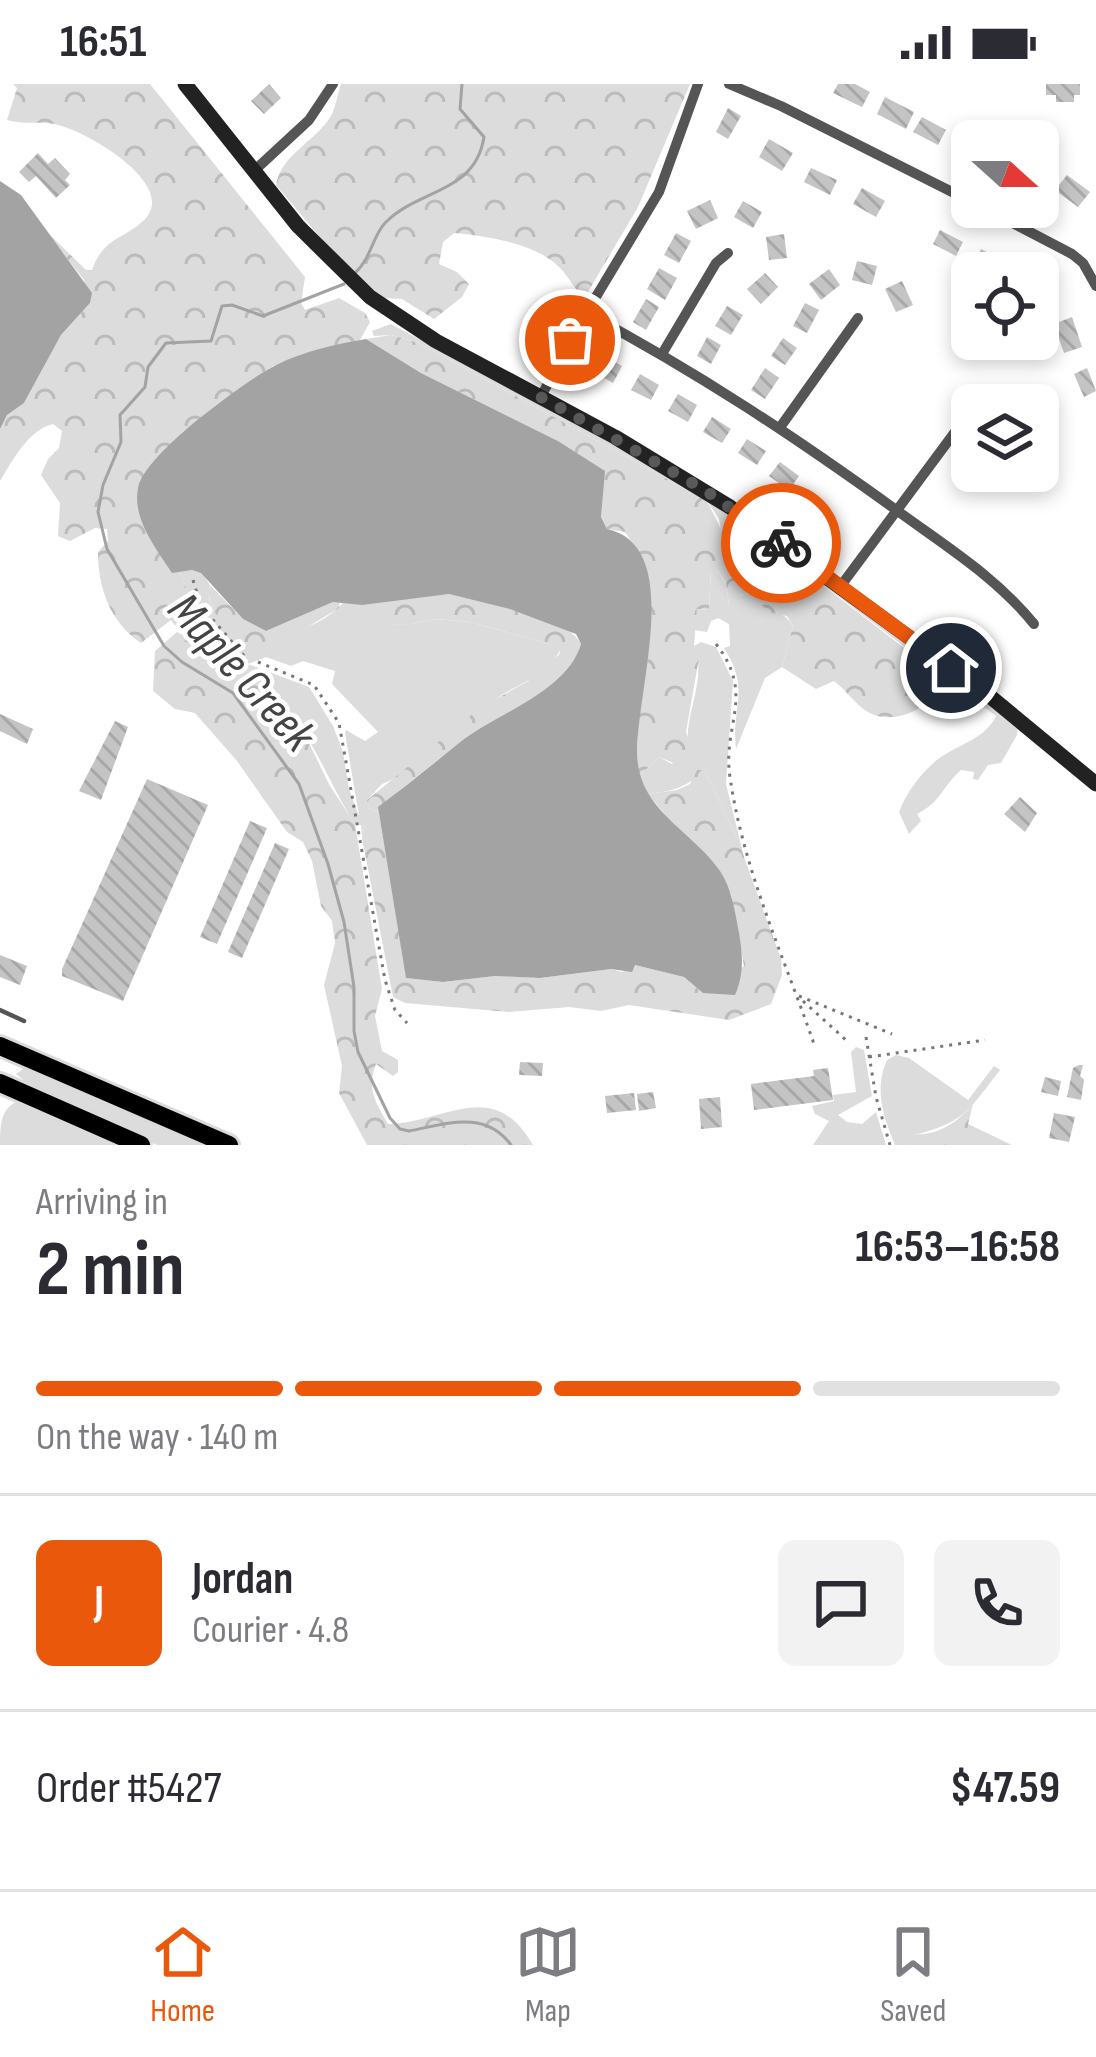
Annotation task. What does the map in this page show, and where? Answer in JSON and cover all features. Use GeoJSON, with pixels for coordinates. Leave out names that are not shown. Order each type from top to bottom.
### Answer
{"type":"FeatureCollection","features":[{"type":"Feature","properties":{"kind":"highway"},"geometry":{"type":"LineString","coordinates":[[0,1046],[229,1145]]}},
{"type":"Feature","properties":{"kind":"highway"},"geometry":{"type":"LineString","coordinates":[[0,1083],[141,1145]]}},
{"type":"Feature","properties":{"kind":"street"},"geometry":{"type":"LineString","coordinates":[[185,84],[298,226],[370,297],[436,341],[703,489],[1032,728],[1096,784]]}},
{"type":"Feature","properties":{"kind":"street"},"geometry":{"type":"LineString","coordinates":[[255,170],[309,120],[333,84]]}},
{"type":"Feature","properties":{"kind":"street"},"geometry":{"type":"LineString","coordinates":[[541,397],[659,192],[698,84]]}},
{"type":"Feature","properties":{"kind":"street"},"geometry":{"type":"LineString","coordinates":[[729,84],[951,191]]}},
{"type":"Feature","properties":{"kind":"street"},"geometry":{"type":"LineString","coordinates":[[1022,228],[1072,254],[1096,286]]}},
{"type":"Feature","properties":{"kind":"street"},"geometry":{"type":"LineString","coordinates":[[662,354],[716,263],[728,253]]}},
{"type":"Feature","properties":{"kind":"street"},"geometry":{"type":"LineString","coordinates":[[586,314],[781,426],[1003,588],[1034,624]]}},
{"type":"Feature","properties":{"kind":"street"},"geometry":{"type":"LineString","coordinates":[[781,426],[857,318]]}},
{"type":"Feature","properties":{"kind":"street"},"geometry":{"type":"LineString","coordinates":[[841,587],[951,437]]}},
{"type":"Feature","properties":{"kind":"lane"},"geometry":{"type":"LineString","coordinates":[[0,1010],[24,1021]]}},
{"type":"Feature","properties":{"kind":"path"},"geometry":{"type":"LineString","coordinates":[[193,580],[201,606],[246,658]]}},
{"type":"Feature","properties":{"kind":"path"},"geometry":{"type":"LineString","coordinates":[[716,644],[728,660],[736,685],[728,768],[731,789],[750,865],[814,1044]]}},
{"type":"Feature","properties":{"kind":"path"},"geometry":{"type":"LineString","coordinates":[[258,662],[314,685],[339,724],[385,980],[395,1010],[407,1023]]}},
{"type":"Feature","properties":{"kind":"path"},"geometry":{"type":"LineString","coordinates":[[797,996],[892,1034]]}},
{"type":"Feature","properties":{"kind":"path"},"geometry":{"type":"LineString","coordinates":[[797,996],[846,1040]]}},
{"type":"Feature","properties":{"kind":"path"},"geometry":{"type":"LineString","coordinates":[[866,1037],[890,1145]]}},
{"type":"Feature","properties":{"kind":"path"},"geometry":{"type":"LineString","coordinates":[[869,1057],[985,1040]]}},
{"type":"Feature","properties":{"kind":"green space"},"geometry":{"type":"Polygon","coordinates":[[[13,84],[150,84],[305,277],[301,303],[305,310],[339,298],[365,313],[370,322],[360,340],[273,366],[217,404],[177,438],[138,487],[140,516],[180,571],[194,610],[218,638],[171,620],[141,643],[121,625],[100,578],[98,552],[108,541],[107,529],[95,528],[70,541],[58,536],[60,503],[41,475],[59,448],[62,431],[53,424],[29,439],[0,481],[0,429],[7,415],[24,403],[61,335],[90,303],[84,280],[46,231],[86,270],[92,270],[103,250],[138,226],[152,205],[138,174],[104,146],[54,124],[7,120],[17,88],[13,84]]]}},
{"type":"Feature","properties":{"kind":"green space"},"geometry":{"type":"Polygon","coordinates":[[[341,84],[690,84],[638,207],[585,297],[559,267],[537,252],[454,233],[443,242],[439,264],[469,284],[462,297],[434,319],[402,299],[380,298],[330,249],[276,185],[292,155],[332,114],[341,84]]]}},
{"type":"Feature","properties":{"kind":"green space"},"geometry":{"type":"Polygon","coordinates":[[[391,324],[645,461],[738,519],[1018,724],[1001,763],[988,765],[978,780],[973,779],[974,772],[961,770],[917,814],[921,821],[909,834],[899,812],[916,781],[941,757],[986,730],[996,716],[761,538],[741,525],[721,530],[707,501],[419,343],[391,335],[374,336],[372,331],[391,324]]]}},
{"type":"Feature","properties":{"kind":"green space"},"geometry":{"type":"Polygon","coordinates":[[[391,335],[419,343],[707,501],[721,529],[741,525],[761,538],[946,680],[940,690],[910,713],[885,717],[862,708],[834,681],[816,689],[782,667],[793,626],[787,616],[767,612],[753,592],[739,595],[736,605],[729,606],[726,583],[711,569],[709,610],[697,609],[694,646],[699,658],[686,732],[696,760],[683,767],[659,757],[639,776],[637,744],[651,622],[649,592],[641,562],[625,532],[607,529],[601,517],[604,471],[558,441],[421,373],[366,339],[391,335]]]}},
{"type":"Feature","properties":{"kind":"green space"},"geometry":{"type":"Polygon","coordinates":[[[711,569],[726,584],[729,605],[739,595],[754,592],[793,626],[782,667],[765,678],[736,749],[737,675],[724,648],[730,646],[729,624],[718,618],[711,621],[707,632],[694,630],[697,609],[709,610],[711,569]]]}},
{"type":"Feature","properties":{"kind":"green space"},"geometry":{"type":"Polygon","coordinates":[[[180,571],[202,573],[210,585],[214,610],[244,645],[313,625],[344,601],[357,603],[359,625],[436,619],[470,622],[560,650],[541,672],[499,697],[400,776],[382,784],[367,800],[380,819],[376,815],[365,824],[362,838],[361,825],[355,824],[306,735],[280,700],[246,665],[234,668],[171,620],[217,637],[194,611],[180,571]],[[266,657],[248,664],[309,687],[333,726],[359,816],[345,733],[365,741],[378,732],[332,684],[335,671],[303,661],[291,666],[266,657]]]}},
{"type":"Feature","properties":{"kind":"green space"},"geometry":{"type":"Polygon","coordinates":[[[210,585],[243,619],[266,631],[333,602],[340,601],[339,608],[298,633],[250,650],[215,612],[210,585]]]}},
{"type":"Feature","properties":{"kind":"green space"},"geometry":{"type":"Polygon","coordinates":[[[449,594],[541,617],[581,644],[573,661],[546,689],[459,743],[379,807],[379,812],[369,808],[367,800],[480,708],[528,681],[559,655],[553,645],[470,622],[436,619],[358,626],[357,603],[449,594]]]}},
{"type":"Feature","properties":{"kind":"green space"},"geometry":{"type":"Polygon","coordinates":[[[177,632],[212,649],[234,668],[246,664],[300,725],[355,824],[382,989],[375,1016],[382,1051],[398,1060],[393,1076],[376,1064],[373,1073],[374,1096],[388,1124],[485,1108],[502,1112],[518,1124],[533,1145],[367,1145],[339,1093],[342,1066],[324,985],[335,943],[312,861],[303,842],[287,832],[237,761],[195,713],[175,709],[153,691],[155,651],[177,632]]]}},
{"type":"Feature","properties":{"kind":"green space"},"geometry":{"type":"Polygon","coordinates":[[[701,642],[716,647],[733,681],[726,784],[749,877],[736,835],[704,770],[679,788],[648,794],[639,776],[659,757],[672,764],[688,746],[698,670],[694,646],[701,642]]]}},
{"type":"Feature","properties":{"kind":"green space"},"geometry":{"type":"Polygon","coordinates":[[[697,770],[704,770],[736,835],[781,959],[782,975],[771,1004],[729,1020],[629,1005],[601,1011],[569,1007],[509,1012],[405,1003],[393,997],[362,838],[365,824],[376,814],[407,978],[443,982],[495,976],[540,978],[611,969],[622,972],[635,965],[684,977],[703,993],[744,966],[731,894],[648,794],[690,784],[697,770]]]}},
{"type":"Feature","properties":{"kind":"green space"},"geometry":{"type":"Polygon","coordinates":[[[856,1047],[864,1050],[872,1096],[838,1115],[862,1124],[876,1112],[886,1145],[813,1145],[829,1121],[815,1114],[812,1106],[834,1101],[833,1095],[856,1092],[851,1052],[856,1047]]]}},
{"type":"Feature","properties":{"kind":"green space"},"geometry":{"type":"Polygon","coordinates":[[[896,1055],[909,1058],[968,1100],[994,1066],[1000,1070],[959,1117],[901,1139],[905,1145],[895,1145],[881,1092],[887,1060],[896,1055]]]}},
{"type":"Feature","properties":{"kind":"green space"},"geometry":{"type":"Polygon","coordinates":[[[24,1068],[213,1145],[157,1145],[40,1094],[16,1074],[24,1068]]]}},
{"type":"Feature","properties":{"kind":"green space"},"geometry":{"type":"Polygon","coordinates":[[[20,1101],[121,1145],[0,1145],[5,1112],[20,1101]]]}},
{"type":"Feature","properties":{"kind":"green space"},"geometry":{"type":"Polygon","coordinates":[[[973,1104],[968,1124],[1012,1145],[905,1145],[900,1139],[904,1133],[943,1129],[973,1104]]]}},
{"type":"Feature","properties":{"kind":"shaded area"},"geometry":{"type":"Polygon","coordinates":[[[0,181],[21,195],[92,293],[90,303],[61,335],[24,403],[7,415],[0,429],[0,181]]]}},
{"type":"Feature","properties":{"kind":"shaded area"},"geometry":{"type":"Polygon","coordinates":[[[366,339],[605,471],[601,517],[607,529],[632,542],[646,565],[651,596],[638,738],[642,781],[660,809],[710,858],[727,885],[742,957],[735,995],[703,993],[684,977],[635,965],[632,972],[611,969],[540,978],[495,976],[443,982],[406,978],[378,807],[474,732],[561,676],[581,644],[576,634],[510,609],[449,594],[362,605],[333,602],[266,631],[243,619],[201,573],[172,573],[153,543],[139,511],[138,488],[144,474],[176,438],[276,365],[366,339]]]}},
{"type":"Feature","properties":{"kind":"building"},"geometry":{"type":"Polygon","coordinates":[[[269,84],[281,98],[264,114],[251,101],[269,84]]]}},
{"type":"Feature","properties":{"kind":"building"},"geometry":{"type":"Polygon","coordinates":[[[838,84],[855,84],[870,92],[862,107],[833,93],[838,84]]]}},
{"type":"Feature","properties":{"kind":"building"},"geometry":{"type":"Polygon","coordinates":[[[1046,84],[1080,84],[1080,95],[1074,95],[1074,102],[1056,102],[1056,95],[1046,95],[1046,84]]]}},
{"type":"Feature","properties":{"kind":"building"},"geometry":{"type":"Polygon","coordinates":[[[885,97],[914,112],[906,129],[877,114],[885,97]]]}},
{"type":"Feature","properties":{"kind":"building"},"geometry":{"type":"Polygon","coordinates":[[[728,108],[741,116],[728,139],[716,132],[728,108]]]}},
{"type":"Feature","properties":{"kind":"building"},"geometry":{"type":"Polygon","coordinates":[[[922,117],[946,130],[938,145],[913,132],[922,117]]]}},
{"type":"Feature","properties":{"kind":"building"},"geometry":{"type":"Polygon","coordinates":[[[769,139],[793,153],[782,171],[759,157],[769,139]]]}},
{"type":"Feature","properties":{"kind":"building"},"geometry":{"type":"Polygon","coordinates":[[[38,153],[48,164],[55,158],[70,174],[65,180],[70,185],[56,198],[36,176],[29,182],[19,172],[38,153]]]}},
{"type":"Feature","properties":{"kind":"building"},"geometry":{"type":"Polygon","coordinates":[[[811,168],[837,180],[830,195],[804,182],[811,168]]]}},
{"type":"Feature","properties":{"kind":"building"},"geometry":{"type":"Polygon","coordinates":[[[1067,175],[1090,192],[1078,207],[1059,193],[1067,175]]]}},
{"type":"Feature","properties":{"kind":"building"},"geometry":{"type":"Polygon","coordinates":[[[862,188],[885,201],[876,217],[853,204],[862,188]]]}},
{"type":"Feature","properties":{"kind":"building"},"geometry":{"type":"Polygon","coordinates":[[[710,200],[718,218],[696,229],[687,211],[710,200]]]}},
{"type":"Feature","properties":{"kind":"building"},"geometry":{"type":"Polygon","coordinates":[[[743,201],[762,212],[753,228],[734,217],[743,201]]]}},
{"type":"Feature","properties":{"kind":"building"},"geometry":{"type":"Polygon","coordinates":[[[940,230],[963,242],[958,252],[951,253],[933,244],[940,230]]]}},
{"type":"Feature","properties":{"kind":"building"},"geometry":{"type":"Polygon","coordinates":[[[676,233],[691,241],[679,263],[664,255],[676,233]]]}},
{"type":"Feature","properties":{"kind":"building"},"geometry":{"type":"Polygon","coordinates":[[[784,234],[787,258],[769,260],[766,237],[784,234]]]}},
{"type":"Feature","properties":{"kind":"building"},"geometry":{"type":"Polygon","coordinates":[[[857,261],[877,266],[872,285],[852,280],[857,261]]]}},
{"type":"Feature","properties":{"kind":"building"},"geometry":{"type":"Polygon","coordinates":[[[659,268],[677,278],[665,300],[647,289],[659,268]]]}},
{"type":"Feature","properties":{"kind":"building"},"geometry":{"type":"Polygon","coordinates":[[[829,269],[840,285],[821,300],[809,284],[829,269]]]}},
{"type":"Feature","properties":{"kind":"building"},"geometry":{"type":"Polygon","coordinates":[[[765,273],[778,287],[761,304],[747,289],[765,273]]]}},
{"type":"Feature","properties":{"kind":"building"},"geometry":{"type":"Polygon","coordinates":[[[902,281],[913,305],[896,312],[885,289],[902,281]]]}},
{"type":"Feature","properties":{"kind":"building"},"geometry":{"type":"Polygon","coordinates":[[[646,299],[659,307],[646,330],[633,322],[646,299]]]}},
{"type":"Feature","properties":{"kind":"building"},"geometry":{"type":"Polygon","coordinates":[[[805,303],[819,310],[807,333],[793,326],[805,303]]]}},
{"type":"Feature","properties":{"kind":"building"},"geometry":{"type":"Polygon","coordinates":[[[727,306],[743,315],[731,335],[715,326],[727,306]]]}},
{"type":"Feature","properties":{"kind":"building"},"geometry":{"type":"Polygon","coordinates":[[[1072,317],[1082,347],[1064,353],[1059,322],[1072,317]]]}},
{"type":"Feature","properties":{"kind":"building"},"geometry":{"type":"Polygon","coordinates":[[[707,337],[721,345],[711,364],[697,356],[707,337]]]}},
{"type":"Feature","properties":{"kind":"building"},"geometry":{"type":"Polygon","coordinates":[[[783,338],[797,348],[785,365],[771,356],[783,338]]]}},
{"type":"Feature","properties":{"kind":"building"},"geometry":{"type":"Polygon","coordinates":[[[603,355],[622,366],[613,383],[593,371],[603,355]]]}},
{"type":"Feature","properties":{"kind":"building"},"geometry":{"type":"Polygon","coordinates":[[[765,368],[779,378],[765,399],[751,390],[765,368]]]}},
{"type":"Feature","properties":{"kind":"building"},"geometry":{"type":"Polygon","coordinates":[[[1087,368],[1096,391],[1084,397],[1074,374],[1087,368]]]}},
{"type":"Feature","properties":{"kind":"building"},"geometry":{"type":"Polygon","coordinates":[[[640,374],[659,385],[651,400],[631,390],[640,374]]]}},
{"type":"Feature","properties":{"kind":"building"},"geometry":{"type":"Polygon","coordinates":[[[678,394],[697,405],[688,422],[668,411],[678,394]]]}},
{"type":"Feature","properties":{"kind":"building"},"geometry":{"type":"Polygon","coordinates":[[[712,417],[731,429],[722,443],[703,432],[712,417]]]}},
{"type":"Feature","properties":{"kind":"building"},"geometry":{"type":"Polygon","coordinates":[[[747,439],[766,451],[757,465],[738,453],[747,439]]]}},
{"type":"Feature","properties":{"kind":"building"},"geometry":{"type":"Polygon","coordinates":[[[780,462],[799,476],[789,490],[769,476],[780,462]]]}},
{"type":"Feature","properties":{"kind":"building"},"geometry":{"type":"Polygon","coordinates":[[[0,714],[33,729],[27,744],[0,731],[0,714]]]}},
{"type":"Feature","properties":{"kind":"building"},"geometry":{"type":"Polygon","coordinates":[[[115,721],[128,727],[101,800],[79,791],[115,721]]]}},
{"type":"Feature","properties":{"kind":"building"},"geometry":{"type":"Polygon","coordinates":[[[147,779],[208,805],[123,1001],[62,976],[62,969],[147,779]]]}},
{"type":"Feature","properties":{"kind":"building"},"geometry":{"type":"Polygon","coordinates":[[[1020,797],[1037,813],[1025,832],[1004,814],[1020,797]]]}},
{"type":"Feature","properties":{"kind":"building"},"geometry":{"type":"Polygon","coordinates":[[[250,821],[267,828],[217,944],[200,937],[250,821]]]}},
{"type":"Feature","properties":{"kind":"building"},"geometry":{"type":"Polygon","coordinates":[[[275,843],[289,849],[242,958],[228,952],[275,843]]]}},
{"type":"Feature","properties":{"kind":"building"},"geometry":{"type":"Polygon","coordinates":[[[0,955],[27,966],[20,985],[0,977],[0,955]]]}},
{"type":"Feature","properties":{"kind":"building"},"geometry":{"type":"Polygon","coordinates":[[[520,1062],[543,1063],[542,1076],[519,1075],[520,1062]]]}},
{"type":"Feature","properties":{"kind":"building"},"geometry":{"type":"Polygon","coordinates":[[[1083,1065],[1080,1076],[1084,1080],[1081,1100],[1067,1097],[1073,1068],[1083,1065]]]}},
{"type":"Feature","properties":{"kind":"building"},"geometry":{"type":"Polygon","coordinates":[[[828,1068],[833,1100],[754,1110],[751,1084],[814,1076],[813,1070],[828,1068]]]}},
{"type":"Feature","properties":{"kind":"building"},"geometry":{"type":"Polygon","coordinates":[[[1045,1077],[1061,1081],[1058,1096],[1041,1092],[1045,1077]]]}},
{"type":"Feature","properties":{"kind":"building"},"geometry":{"type":"Polygon","coordinates":[[[653,1092],[656,1108],[639,1111],[637,1094],[653,1092]]]}},
{"type":"Feature","properties":{"kind":"building"},"geometry":{"type":"Polygon","coordinates":[[[634,1093],[636,1110],[607,1113],[605,1096],[634,1093]]]}},
{"type":"Feature","properties":{"kind":"building"},"geometry":{"type":"Polygon","coordinates":[[[720,1097],[722,1127],[701,1129],[699,1099],[720,1097]]]}},
{"type":"Feature","properties":{"kind":"building"},"geometry":{"type":"Polygon","coordinates":[[[1054,1113],[1075,1117],[1069,1142],[1049,1138],[1054,1113]]]}},
{"type":"Feature","properties":{"kind":"waterway","name":"Maple Creek"},"geometry":{"type":"LineString","coordinates":[[355,273],[385,223],[458,180],[479,156],[484,137],[460,109],[462,84]]}},
{"type":"Feature","properties":{"kind":"waterway","name":"Maple Creek"},"geometry":{"type":"LineString","coordinates":[[344,284],[263,316],[222,306],[211,341],[166,343],[148,367],[145,387],[120,415],[121,442],[103,485],[98,512],[107,549],[164,646],[233,693],[299,784],[344,922],[358,1052],[390,1118],[409,1131],[477,1123],[501,1134],[511,1145]]}},
{"type":"Feature","properties":{"kind":"way so far"},"geometry":{"type":"LineString","coordinates":[[570,340],[541,397],[703,489],[781,543]]}},
{"type":"Feature","properties":{"kind":"route"},"geometry":{"type":"LineString","coordinates":[[781,543],[951,668]]}}]}
